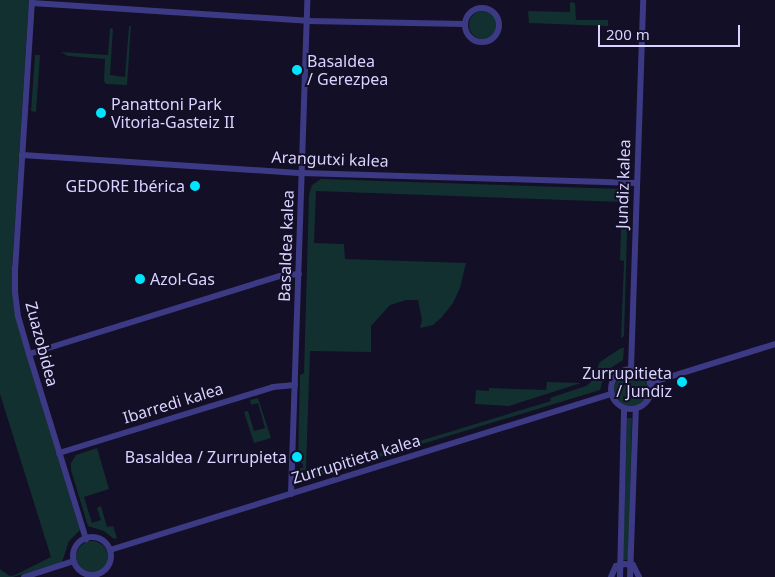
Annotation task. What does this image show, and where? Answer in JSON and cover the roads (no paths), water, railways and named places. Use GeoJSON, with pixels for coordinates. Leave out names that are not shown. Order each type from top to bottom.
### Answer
{"type":"FeatureCollection","features":[{"type":"Feature","properties":{"kind":"street","name":"Basaldea kalea"},"geometry":{"type":"LineString","coordinates":[[291,494],[307,0]]}},
{"type":"Feature","properties":{"kind":"street","name":"Jundiz kalea"},"geometry":{"type":"LineString","coordinates":[[631,369],[643,0]]}},
{"type":"Feature","properties":{"kind":"street"},"geometry":{"type":"LineString","coordinates":[[32,2],[307,21],[465,24]]}},
{"type":"Feature","properties":{"kind":"street","name":"Zuazobidea"},"geometry":{"type":"LineString","coordinates":[[32,2],[15,292],[18,316],[86,539]]}},
{"type":"Feature","properties":{"kind":"street"},"geometry":{"type":"LineString","coordinates":[[481,7],[494,11],[500,22],[497,35],[492,39],[480,42],[469,36],[465,24],[470,13],[481,7]]}},
{"type":"Feature","properties":{"kind":"street","name":"Arangutxi kalea"},"geometry":{"type":"LineString","coordinates":[[22,155],[302,172],[637,183]]}},
{"type":"Feature","properties":{"kind":"street"},"geometry":{"type":"LineString","coordinates":[[29,354],[280,276],[299,274]]}},
{"type":"Feature","properties":{"kind":"street"},"geometry":{"type":"LineString","coordinates":[[650,383],[775,344]]}},
{"type":"Feature","properties":{"kind":"street"},"geometry":{"type":"LineString","coordinates":[[631,369],[641,372],[650,383],[650,397],[644,405],[636,409],[624,408],[616,403],[611,394],[611,385],[615,376],[622,371],[631,369]]}},
{"type":"Feature","properties":{"kind":"street","name":"Ibarredi kalea"},"geometry":{"type":"LineString","coordinates":[[60,453],[272,387],[295,385]]}},
{"type":"Feature","properties":{"kind":"street","name":"Zurrupitieta kalea"},"geometry":{"type":"LineString","coordinates":[[110,550],[611,394]]}},
{"type":"Feature","properties":{"kind":"street"},"geometry":{"type":"LineString","coordinates":[[620,577],[624,408]]}},
{"type":"Feature","properties":{"kind":"street"},"geometry":{"type":"LineString","coordinates":[[630,577],[636,409]]}},
{"type":"Feature","properties":{"kind":"street"},"geometry":{"type":"LineString","coordinates":[[86,539],[100,539],[110,550],[111,559],[108,567],[97,576],[85,574],[76,566],[74,561],[76,548],[86,539]]}},
{"type":"Feature","properties":{"kind":"street"},"geometry":{"type":"LineString","coordinates":[[24,577],[74,561]]}},
{"type":"Feature","properties":{"kind":"street"},"geometry":{"type":"LineString","coordinates":[[611,577],[613,569],[620,564],[630,564],[635,568],[639,577]]}},
{"type":"Feature","properties":{"kind":"place","name":"Basaldea / Gerezpea"},"geometry":{"type":"Point","coordinates":[297,70]}},
{"type":"Feature","properties":{"kind":"place","name":"Panattoni Park Vitoria-Gasteiz II"},"geometry":{"type":"Point","coordinates":[101,113]}},
{"type":"Feature","properties":{"kind":"place","name":"GEDORE Ibérica"},"geometry":{"type":"Point","coordinates":[195,186]}},
{"type":"Feature","properties":{"kind":"place","name":"Azol-Gas"},"geometry":{"type":"Point","coordinates":[140,279]}},
{"type":"Feature","properties":{"kind":"place","name":"Zurrupitieta / Jundiz"},"geometry":{"type":"Point","coordinates":[682,382]}},
{"type":"Feature","properties":{"kind":"place","name":"Basaldea / Zurrupieta"},"geometry":{"type":"Point","coordinates":[297,457]}}]}
